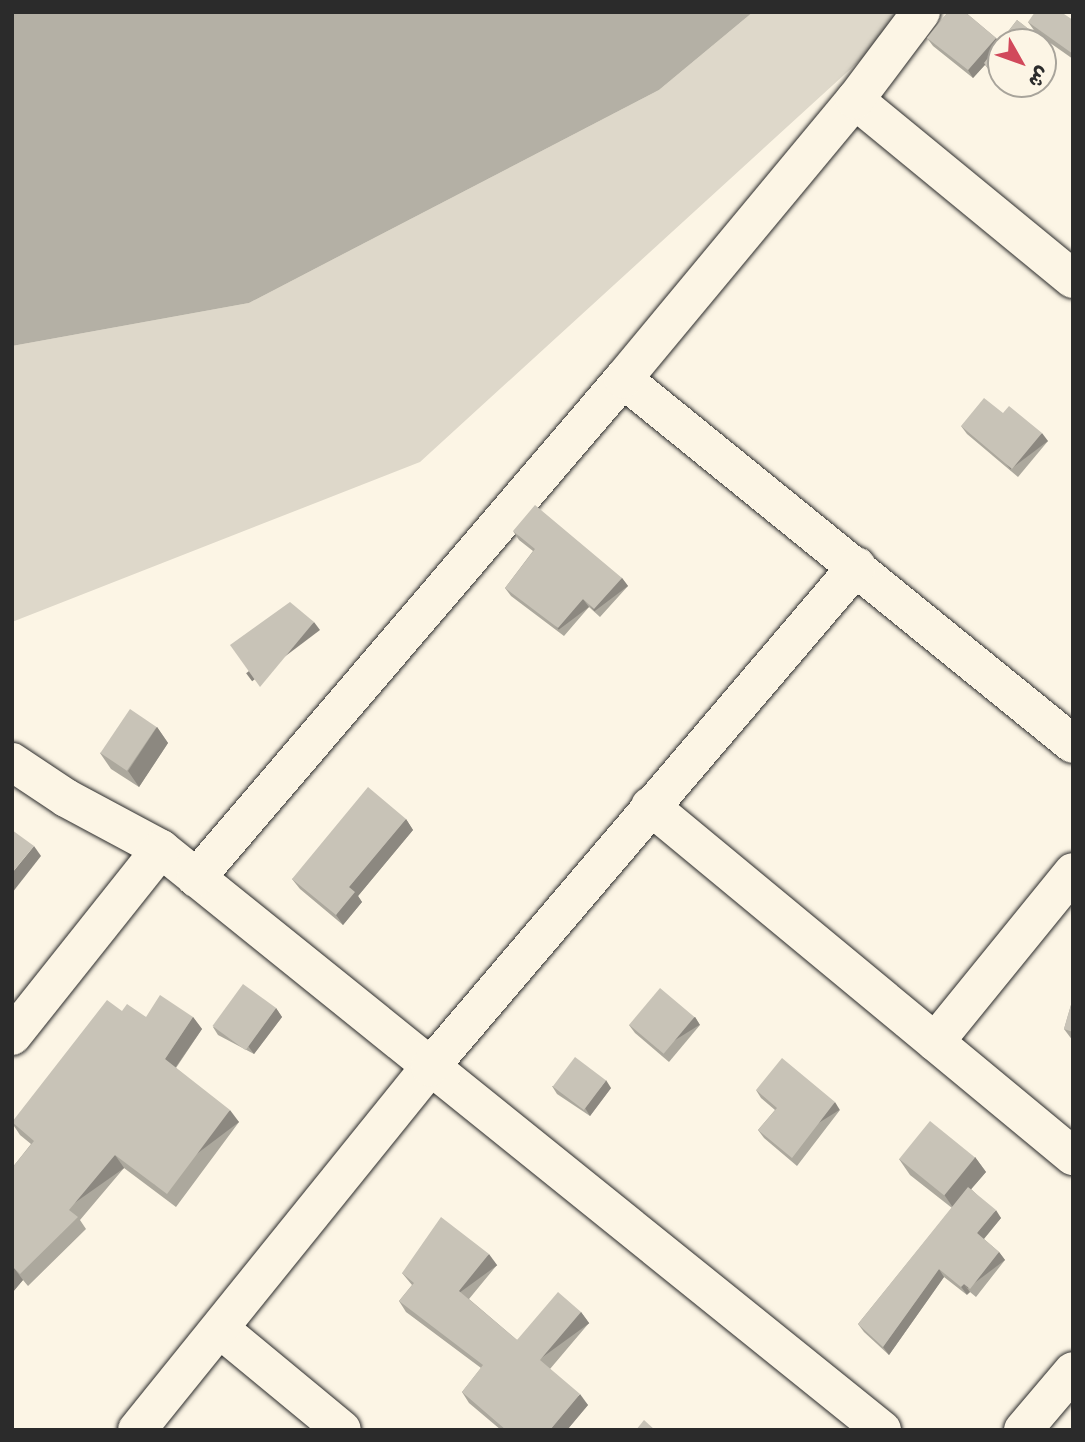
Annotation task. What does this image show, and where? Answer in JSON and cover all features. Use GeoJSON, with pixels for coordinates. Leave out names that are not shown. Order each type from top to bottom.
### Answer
{"type":"FeatureCollection","features":[{"type":"Feature","properties":{"kind":"street"},"geometry":{"type":"LineString","coordinates":[[196,878],[623,379],[855,100],[921,12]]}},
{"type":"Feature","properties":{"kind":"street"},"geometry":{"type":"LineString","coordinates":[[855,100],[1073,279]]}},
{"type":"Feature","properties":{"kind":"street"},"geometry":{"type":"LineString","coordinates":[[623,379],[858,566],[1073,744]]}},
{"type":"Feature","properties":{"kind":"street"},"geometry":{"type":"LineString","coordinates":[[137,1430],[430,1067],[650,806],[858,566]]}},
{"type":"Feature","properties":{"kind":"street"},"geometry":{"type":"LineString","coordinates":[[12,762],[66,798],[161,849],[882,1430]]}},
{"type":"Feature","properties":{"kind":"street"},"geometry":{"type":"LineString","coordinates":[[650,806],[1073,1156]]}},
{"type":"Feature","properties":{"kind":"street"},"geometry":{"type":"LineString","coordinates":[[12,1036],[161,849]]}},
{"type":"Feature","properties":{"kind":"street"},"geometry":{"type":"LineString","coordinates":[[935,1042],[1073,872]]}},
{"type":"Feature","properties":{"kind":"street"},"geometry":{"type":"LineString","coordinates":[[220,1329],[342,1430]]}},
{"type":"Feature","properties":{"kind":"street"},"geometry":{"type":"LineString","coordinates":[[1023,1430],[1073,1371]]}},
{"type":"Feature","properties":{"kind":"shaded area"},"geometry":{"type":"Polygon","coordinates":[[[12,12],[753,12],[659,90],[249,303],[12,346],[12,12]]]}},
{"type":"Feature","properties":{"kind":"shaded area"},"geometry":{"type":"Polygon","coordinates":[[[753,12],[913,12],[420,462],[12,622],[12,346],[249,303],[659,90],[753,12]]]}},
{"type":"Feature","properties":{"kind":"building"},"geometry":{"type":"Polygon","coordinates":[[[948,12],[965,12],[987,30],[987,48],[968,70],[927,38],[948,12]]]}},
{"type":"Feature","properties":{"kind":"building"},"geometry":{"type":"Polygon","coordinates":[[[1035,12],[1061,12],[1073,20],[1073,54],[1057,43],[1057,28],[1036,28],[1028,22],[1035,12]]]}},
{"type":"Feature","properties":{"kind":"building"},"geometry":{"type":"Polygon","coordinates":[[[1017,20],[1027,28],[1011,28],[1017,20]]]}},
{"type":"Feature","properties":{"kind":"building"},"geometry":{"type":"Polygon","coordinates":[[[984,398],[1003,413],[1009,406],[1042,433],[1012,469],[961,426],[984,398]]]}},
{"type":"Feature","properties":{"kind":"building"},"geometry":{"type":"Polygon","coordinates":[[[535,505],[622,578],[594,609],[583,599],[558,628],[505,588],[535,549],[513,531],[535,505]]]}},
{"type":"Feature","properties":{"kind":"building"},"geometry":{"type":"Polygon","coordinates":[[[290,602],[314,622],[260,687],[230,645],[290,602]]]}},
{"type":"Feature","properties":{"kind":"building"},"geometry":{"type":"Polygon","coordinates":[[[130,709],[157,727],[127,771],[100,753],[130,709]]]}},
{"type":"Feature","properties":{"kind":"building"},"geometry":{"type":"Polygon","coordinates":[[[368,787],[406,819],[349,887],[355,892],[336,915],[292,879],[368,787]]]}},
{"type":"Feature","properties":{"kind":"building"},"geometry":{"type":"Polygon","coordinates":[[[12,830],[34,846],[12,873],[12,830]]]}},
{"type":"Feature","properties":{"kind":"building"},"geometry":{"type":"Polygon","coordinates":[[[243,984],[276,1008],[246,1050],[212,1026],[243,984]]]}},
{"type":"Feature","properties":{"kind":"building"},"geometry":{"type":"Polygon","coordinates":[[[660,988],[694,1017],[664,1054],[629,1025],[660,988]]]}},
{"type":"Feature","properties":{"kind":"building"},"geometry":{"type":"Polygon","coordinates":[[[160,995],[193,1017],[165,1059],[230,1110],[167,1194],[115,1155],[69,1210],[78,1217],[20,1274],[14,1268],[12,1270],[12,1168],[34,1141],[12,1122],[107,1000],[122,1011],[127,1004],[146,1017],[160,995]]]}},
{"type":"Feature","properties":{"kind":"building"},"geometry":{"type":"Polygon","coordinates":[[[1073,998],[1073,1032],[1064,1029],[1073,998]]]}},
{"type":"Feature","properties":{"kind":"building"},"geometry":{"type":"Polygon","coordinates":[[[575,1057],[606,1080],[584,1110],[553,1087],[575,1057]]]}},
{"type":"Feature","properties":{"kind":"building"},"geometry":{"type":"Polygon","coordinates":[[[782,1058],[835,1102],[792,1158],[758,1130],[777,1108],[756,1090],[782,1058]]]}},
{"type":"Feature","properties":{"kind":"building"},"geometry":{"type":"Polygon","coordinates":[[[930,1121],[975,1158],[944,1196],[899,1159],[930,1121]]]}},
{"type":"Feature","properties":{"kind":"building"},"geometry":{"type":"Polygon","coordinates":[[[968,1187],[996,1210],[977,1233],[999,1252],[970,1289],[964,1284],[961,1287],[939,1269],[883,1347],[858,1324],[968,1187]]]}},
{"type":"Feature","properties":{"kind":"building"},"geometry":{"type":"Polygon","coordinates":[[[441,1217],[489,1254],[459,1291],[517,1340],[558,1292],[581,1312],[540,1360],[580,1394],[550,1430],[506,1430],[462,1392],[483,1365],[399,1301],[414,1283],[402,1273],[441,1217]]]}},
{"type":"Feature","properties":{"kind":"building"},"geometry":{"type":"Polygon","coordinates":[[[644,1420],[655,1430],[636,1430],[644,1420]]]}}]}
